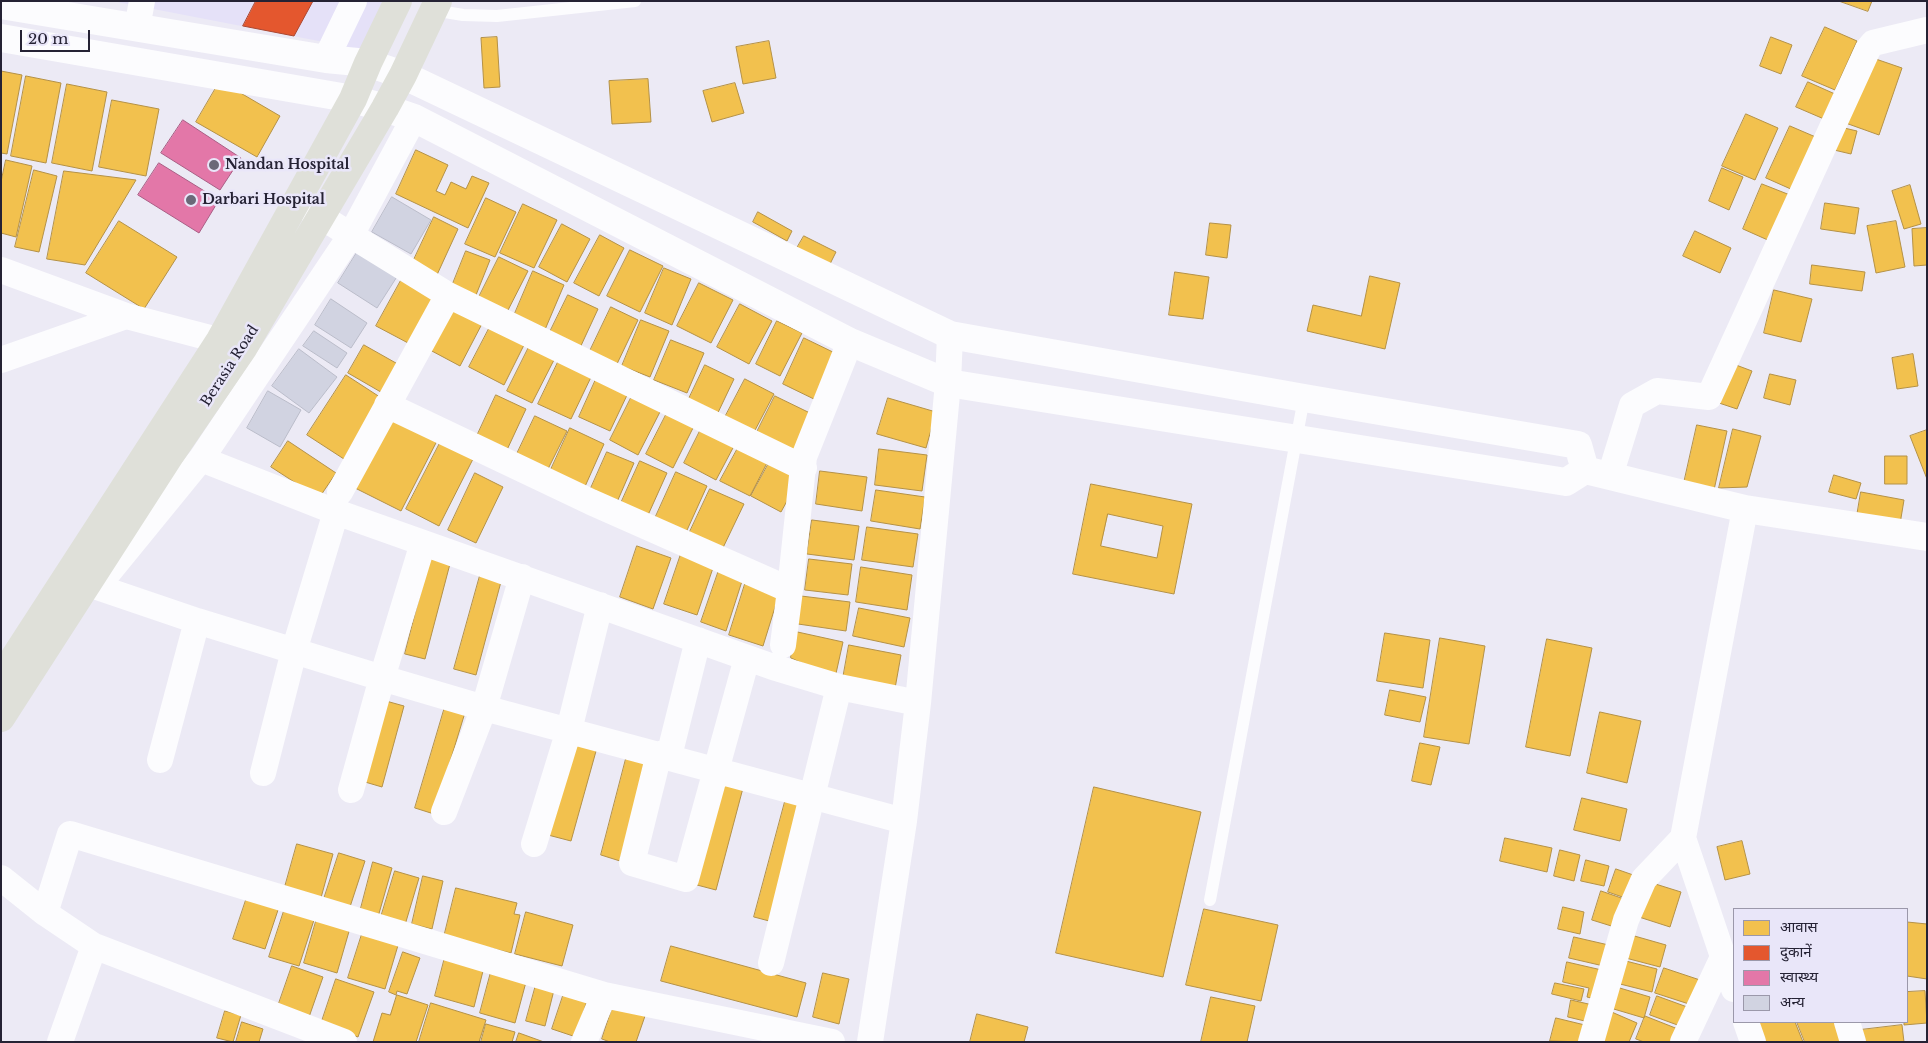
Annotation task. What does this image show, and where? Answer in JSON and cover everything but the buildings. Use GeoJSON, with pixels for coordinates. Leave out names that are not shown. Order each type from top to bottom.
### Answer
{"type":"FeatureCollection","features":[{"type":"Feature","properties":{"kind":"main road","name":"Berasia Road"},"geometry":{"type":"LineString","coordinates":[[1,718],[85,582],[172,454],[232,344],[297,202],[353,99],[398,1]]}},
{"type":"Feature","properties":{"kind":"main road","name":"Berasia Road"},"geometry":{"type":"LineString","coordinates":[[232,344],[321,217],[403,75],[435,6]]}},
{"type":"Feature","properties":{"kind":"main road","name":"Berasia Road"},"geometry":{"type":"LineString","coordinates":[[1,678],[85,582]]}},
{"type":"Feature","properties":{"kind":"street"},"geometry":{"type":"LineString","coordinates":[[137,28],[142,1]]}},
{"type":"Feature","properties":{"kind":"street"},"geometry":{"type":"LineString","coordinates":[[326,59],[354,1]]}},
{"type":"Feature","properties":{"kind":"street"},"geometry":{"type":"LineString","coordinates":[[1584,470],[1578,445],[950,335],[403,75],[368,63],[326,59],[8,6],[5,39],[353,99],[414,118],[850,342],[948,383],[1566,482],[1584,470],[1745,510],[1927,536]]}},
{"type":"Feature","properties":{"kind":"street"},"geometry":{"type":"LineString","coordinates":[[1610,476],[1632,405],[1657,391],[1709,398],[1868,49],[1873,43],[1927,30]]}},
{"type":"Feature","properties":{"kind":"street"},"geometry":{"type":"LineString","coordinates":[[414,118],[351,235],[201,458],[85,582],[197,621],[484,708],[904,821]]}},
{"type":"Feature","properties":{"kind":"street"},"geometry":{"type":"LineString","coordinates":[[297,202],[448,295],[804,468]]}},
{"type":"Feature","properties":{"kind":"street"},"geometry":{"type":"LineString","coordinates":[[1,270],[126,316],[232,344]]}},
{"type":"Feature","properties":{"kind":"street"},"geometry":{"type":"LineString","coordinates":[[264,773],[294,651],[338,502],[448,295]]}},
{"type":"Feature","properties":{"kind":"street"},"geometry":{"type":"LineString","coordinates":[[1,360],[126,316]]}},
{"type":"Feature","properties":{"kind":"street"},"geometry":{"type":"LineString","coordinates":[[870,1042],[904,821],[918,703],[948,383],[950,335]]}},
{"type":"Feature","properties":{"kind":"street"},"geometry":{"type":"LineString","coordinates":[[783,644],[804,457],[850,342]]}},
{"type":"Feature","properties":{"kind":"street"},"geometry":{"type":"LineString","coordinates":[[388,405],[591,502],[790,590]]}},
{"type":"Feature","properties":{"kind":"street"},"geometry":{"type":"LineString","coordinates":[[201,458],[338,502],[423,543],[747,658],[839,687],[918,703]]}},
{"type":"Feature","properties":{"kind":"street"},"geometry":{"type":"LineString","coordinates":[[1733,986],[1683,838],[1745,510]]}},
{"type":"Feature","properties":{"kind":"street"},"geometry":{"type":"LineString","coordinates":[[351,790],[382,678],[423,543]]}},
{"type":"Feature","properties":{"kind":"street"},"geometry":{"type":"LineString","coordinates":[[444,812],[484,708],[522,577]]}},
{"type":"Feature","properties":{"kind":"street"},"geometry":{"type":"LineString","coordinates":[[534,844],[569,730],[600,605]]}},
{"type":"Feature","properties":{"kind":"street"},"geometry":{"type":"LineString","coordinates":[[160,760],[197,621]]}},
{"type":"Feature","properties":{"kind":"street"},"geometry":{"type":"LineString","coordinates":[[698,640],[632,863],[686,879],[747,658]]}},
{"type":"Feature","properties":{"kind":"street"},"geometry":{"type":"LineString","coordinates":[[772,963],[839,687]]}},
{"type":"Feature","properties":{"kind":"street"},"geometry":{"type":"LineString","coordinates":[[45,913],[70,834],[604,994],[832,1042]]}},
{"type":"Feature","properties":{"kind":"street"},"geometry":{"type":"LineString","coordinates":[[1591,1042],[1626,920],[1644,879],[1683,838]]}},
{"type":"Feature","properties":{"kind":"street"},"geometry":{"type":"LineString","coordinates":[[1,878],[45,913],[94,946],[344,1042]]}},
{"type":"Feature","properties":{"kind":"street"},"geometry":{"type":"LineString","coordinates":[[60,1042],[94,946]]}},
{"type":"Feature","properties":{"kind":"street"},"geometry":{"type":"LineString","coordinates":[[1683,1042],[1723,957]]}},
{"type":"Feature","properties":{"kind":"street"},"geometry":{"type":"LineString","coordinates":[[584,1042],[604,994]]}},
{"type":"Feature","properties":{"kind":"street"},"geometry":{"type":"LineString","coordinates":[[1746,1023],[1753,1042]]}},
{"type":"Feature","properties":{"kind":"street"},"geometry":{"type":"LineString","coordinates":[[1847,1023],[1853,1042]]}},
{"type":"Feature","properties":{"kind":"lane"},"geometry":{"type":"LineString","coordinates":[[435,6],[463,16],[498,16],[635,1]]}},
{"type":"Feature","properties":{"kind":"lane"},"geometry":{"type":"LineString","coordinates":[[1210,900],[1304,398]]}},
{"type":"Feature","properties":{"kind":"shaded area"},"geometry":{"type":"Polygon","coordinates":[[[112,1],[407,1],[367,97],[324,42],[112,1]]]}},
{"type":"Feature","properties":{"kind":"place","name":"Nandan Hospital"},"geometry":{"type":"Point","coordinates":[214,165]}},
{"type":"Feature","properties":{"kind":"place","name":"Darbari Hospital"},"geometry":{"type":"Point","coordinates":[191,200]}}]}
